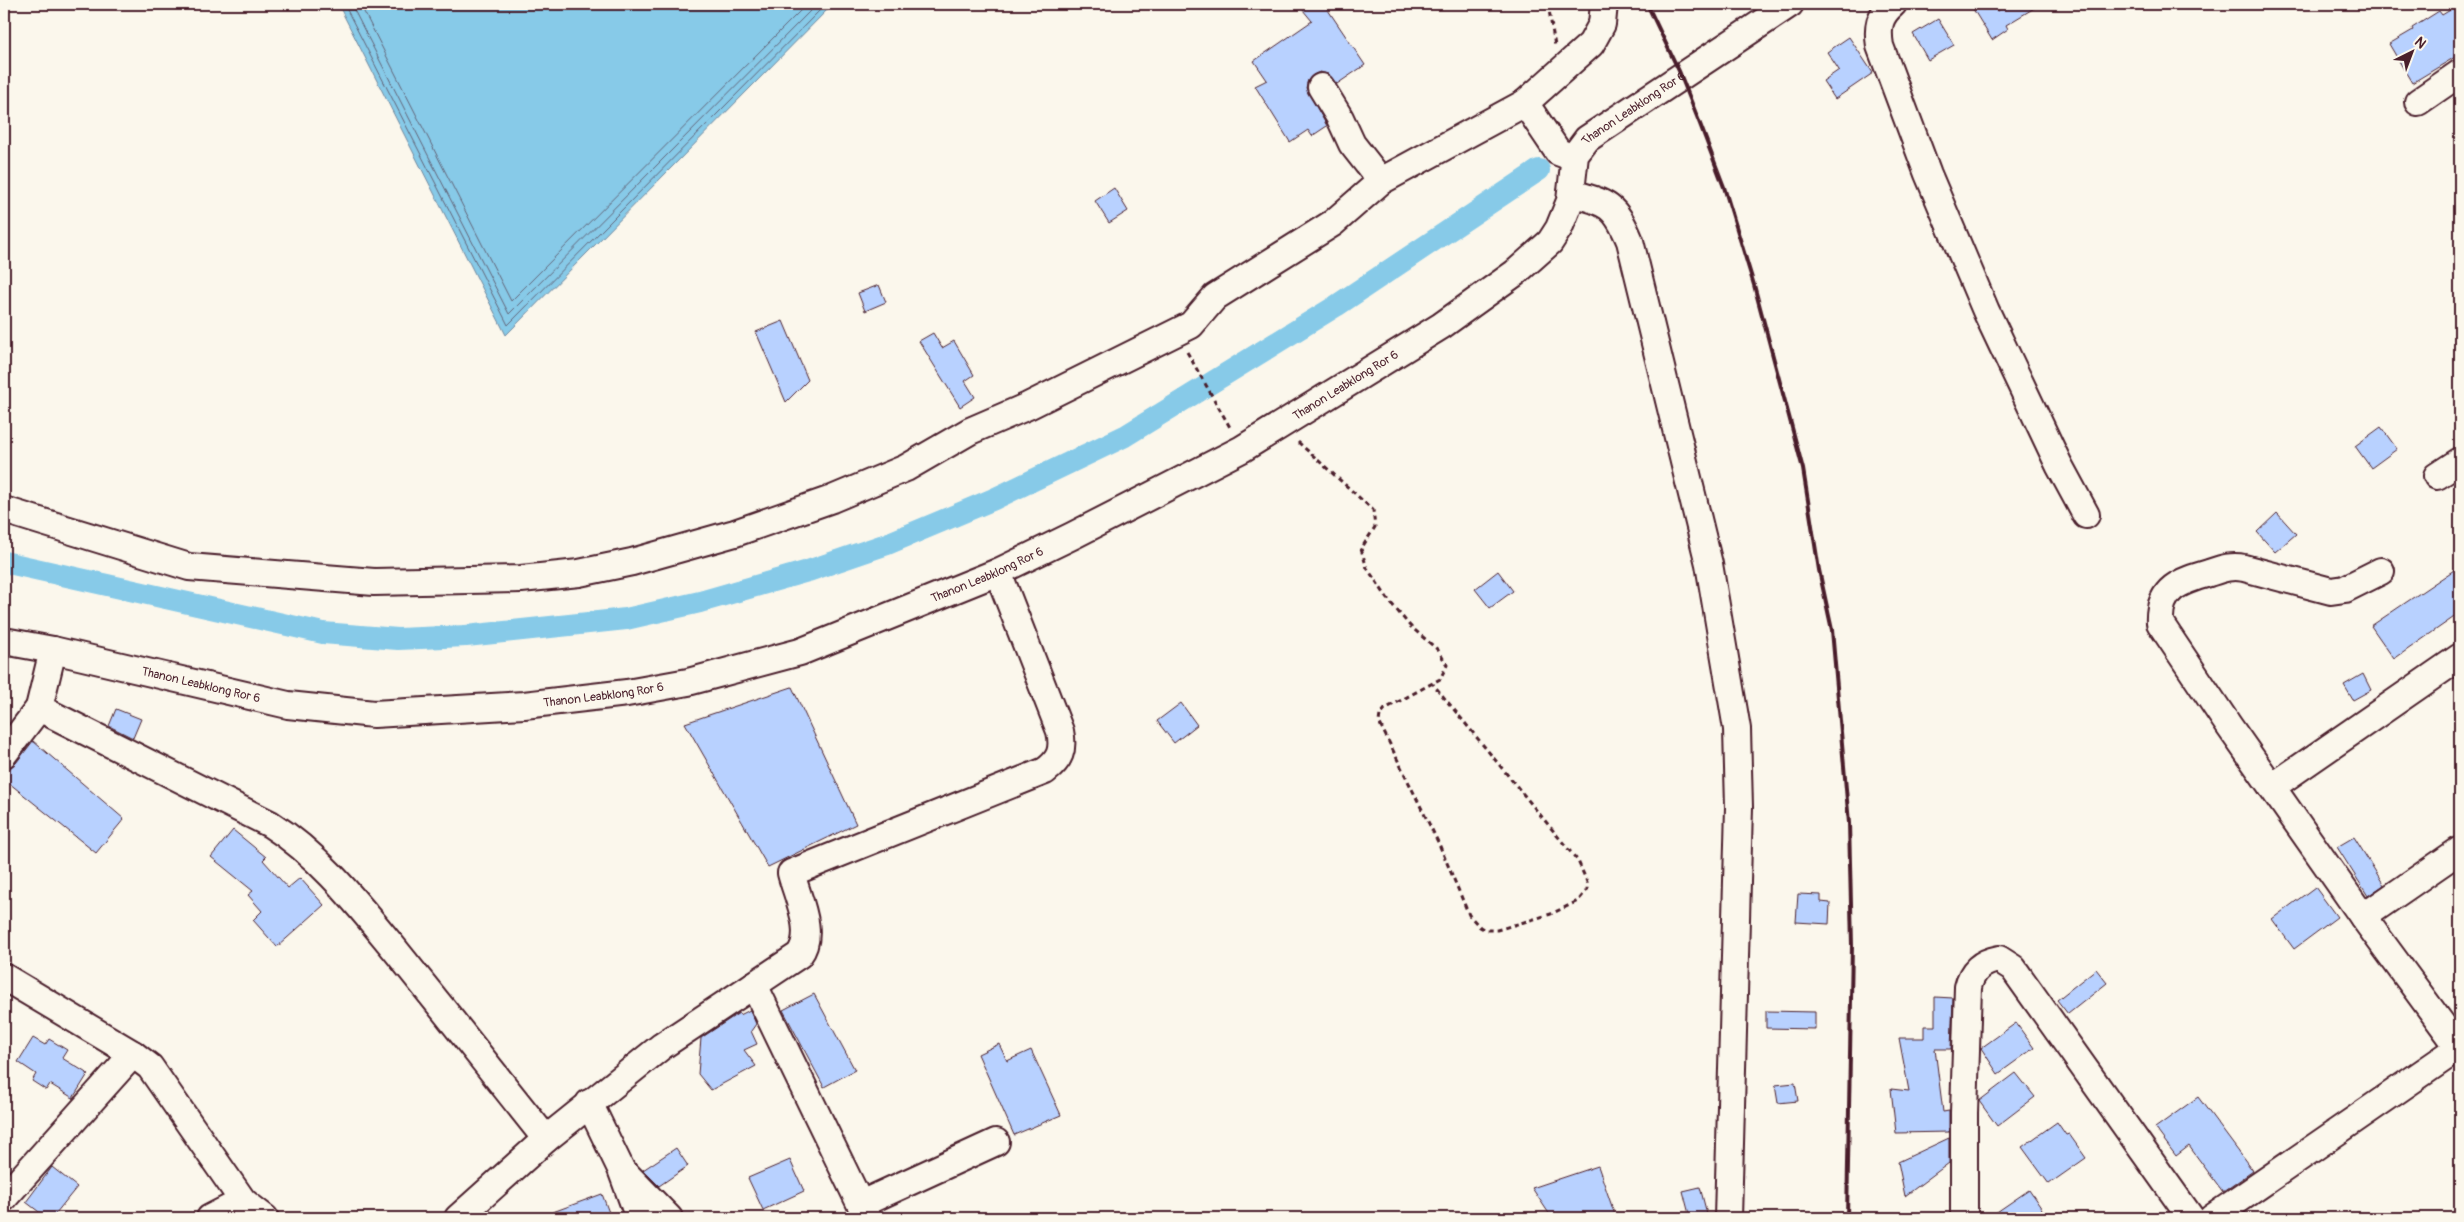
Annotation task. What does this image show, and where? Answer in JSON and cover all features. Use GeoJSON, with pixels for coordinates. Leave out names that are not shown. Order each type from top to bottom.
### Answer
{"type":"FeatureCollection","features":[{"type":"Feature","properties":{"kind":"street"},"geometry":{"type":"LineString","coordinates":[[4,510],[189,567],[364,582],[521,579],[579,573],[632,562],[735,533],[869,484],[906,468],[970,430],[1028,406],[1191,325],[1215,297],[1332,223],[1382,181],[1524,103],[1591,44],[1602,24],[1604,4]]}},
{"type":"Feature","properties":{"kind":"street","name":"Thanon Leabklong Ror 6"},"geometry":{"type":"LineString","coordinates":[[4,641],[54,650],[288,705],[374,714],[524,705],[627,693],[688,682],[800,652],[998,572],[1242,449],[1441,326],[1535,256],[1560,228],[1571,193],[1574,158],[1579,146],[1790,4]]}},
{"type":"Feature","properties":{"kind":"street"},"geometry":{"type":"LineString","coordinates":[[1893,4],[1884,12],[1879,22],[1878,33],[1883,55],[1928,174],[1986,311],[2059,465],[2086,514]]}},
{"type":"Feature","properties":{"kind":"street"},"geometry":{"type":"LineString","coordinates":[[2418,102],[2460,74]]}},
{"type":"Feature","properties":{"kind":"street"},"geometry":{"type":"LineString","coordinates":[[1321,87],[1340,118],[1352,144],[1382,181]]}},
{"type":"Feature","properties":{"kind":"street"},"geometry":{"type":"LineString","coordinates":[[1524,103],[1558,152],[1574,158]]}},
{"type":"Feature","properties":{"kind":"street"},"geometry":{"type":"LineString","coordinates":[[1571,193],[1600,201],[1612,208],[1619,217],[1630,241],[1709,564],[1737,730],[1740,807],[1728,1218]]}},
{"type":"Feature","properties":{"kind":"street"},"geometry":{"type":"LineString","coordinates":[[2437,476],[2460,461]]}},
{"type":"Feature","properties":{"kind":"street"},"geometry":{"type":"LineString","coordinates":[[2212,1218],[2460,1048],[2363,917],[2162,629],[2160,617],[2163,601],[2170,590],[2178,583],[2230,566],[2331,591],[2345,589],[2381,571]]}},
{"type":"Feature","properties":{"kind":"street"},"geometry":{"type":"LineString","coordinates":[[458,1218],[546,1139],[662,1046],[799,955],[807,942],[806,926],[791,873],[1045,771],[1056,763],[1062,748],[1060,731],[998,572]]}},
{"type":"Feature","properties":{"kind":"street"},"geometry":{"type":"LineString","coordinates":[[4,754],[39,708],[54,650]]}},
{"type":"Feature","properties":{"kind":"street"},"geometry":{"type":"LineString","coordinates":[[2272,787],[2460,657]]}},
{"type":"Feature","properties":{"kind":"street"},"geometry":{"type":"LineString","coordinates":[[39,708],[270,824],[304,848],[320,863],[387,940],[546,1139]]}},
{"type":"Feature","properties":{"kind":"street"},"geometry":{"type":"LineString","coordinates":[[2363,917],[2460,850]]}},
{"type":"Feature","properties":{"kind":"street"},"geometry":{"type":"LineString","coordinates":[[1964,1218],[1964,1113],[1968,987],[1977,969],[1988,961],[1999,959],[2013,968],[2191,1218]]}},
{"type":"Feature","properties":{"kind":"street"},"geometry":{"type":"LineString","coordinates":[[4,977],[133,1054],[156,1073],[243,1201],[265,1218]]}},
{"type":"Feature","properties":{"kind":"street"},"geometry":{"type":"LineString","coordinates":[[754,985],[864,1211],[996,1142]]}},
{"type":"Feature","properties":{"kind":"street"},"geometry":{"type":"LineString","coordinates":[[4,1198],[133,1054]]}},
{"type":"Feature","properties":{"kind":"street"},"geometry":{"type":"LineString","coordinates":[[589,1103],[621,1169],[639,1218]]}},
{"type":"Feature","properties":{"kind":"street"},"geometry":{"type":"LineString","coordinates":[[621,1169],[669,1218]]}},
{"type":"Feature","properties":{"kind":"street"},"geometry":{"type":"LineString","coordinates":[[210,1218],[243,1201]]}},
{"type":"Feature","properties":{"kind":"path"},"geometry":{"type":"LineString","coordinates":[[1548,4],[1555,48],[1552,79]]}},
{"type":"Feature","properties":{"kind":"path"},"geometry":{"type":"LineString","coordinates":[[1197,369],[1242,449]]}},
{"type":"Feature","properties":{"kind":"path"},"geometry":{"type":"LineString","coordinates":[[1284,424],[1301,446],[1373,510],[1375,527],[1361,549],[1361,554],[1378,585],[1399,613],[1443,655],[1446,669],[1440,679],[1385,709],[1380,716],[1379,722],[1439,844],[1469,914],[1480,927],[1492,931],[1538,919],[1578,901],[1584,896],[1587,882],[1578,861],[1432,684]]}},
{"type":"Feature","properties":{"kind":"water"},"geometry":{"type":"Polygon","coordinates":[[[338,4],[833,4],[506,335],[338,4]]]}},
{"type":"Feature","properties":{"kind":"building"},"geometry":{"type":"Polygon","coordinates":[[[1298,4],[1324,4],[1365,65],[1337,84],[1328,74],[1320,72],[1308,80],[1306,88],[1327,126],[1312,136],[1308,130],[1290,142],[1255,86],[1267,80],[1254,61],[1312,21],[1298,4]]]}},
{"type":"Feature","properties":{"kind":"building"},"geometry":{"type":"Polygon","coordinates":[[[1970,4],[1993,4],[1997,11],[2010,4],[2041,4],[2006,25],[2008,29],[1992,40],[1970,4]]]}},
{"type":"Feature","properties":{"kind":"building"},"geometry":{"type":"Polygon","coordinates":[[[2460,4],[2460,54],[2412,83],[2389,44],[2413,30],[2412,28],[2439,11],[2442,15],[2460,4]]]}},
{"type":"Feature","properties":{"kind":"building"},"geometry":{"type":"Polygon","coordinates":[[[1938,19],[1954,45],[1928,60],[1913,34],[1938,19]]]}},
{"type":"Feature","properties":{"kind":"building"},"geometry":{"type":"Polygon","coordinates":[[[1849,37],[1873,73],[1835,99],[1823,81],[1839,70],[1827,52],[1849,37]]]}},
{"type":"Feature","properties":{"kind":"building"},"geometry":{"type":"Polygon","coordinates":[[[1114,188],[1128,211],[1109,223],[1095,201],[1114,188]]]}},
{"type":"Feature","properties":{"kind":"building"},"geometry":{"type":"Polygon","coordinates":[[[879,285],[886,302],[865,311],[858,293],[879,285]]]}},
{"type":"Feature","properties":{"kind":"building"},"geometry":{"type":"Polygon","coordinates":[[[783,321],[808,380],[786,402],[756,332],[783,321]]]}},
{"type":"Feature","properties":{"kind":"building"},"geometry":{"type":"Polygon","coordinates":[[[933,333],[942,348],[954,341],[974,375],[965,381],[975,397],[960,407],[919,341],[933,333]]]}},
{"type":"Feature","properties":{"kind":"building"},"geometry":{"type":"Polygon","coordinates":[[[2381,427],[2397,449],[2371,468],[2355,446],[2381,427]]]}},
{"type":"Feature","properties":{"kind":"building"},"geometry":{"type":"Polygon","coordinates":[[[2277,513],[2296,534],[2275,552],[2257,532],[2277,513]]]}},
{"type":"Feature","properties":{"kind":"building"},"geometry":{"type":"Polygon","coordinates":[[[2460,566],[2460,613],[2394,659],[2371,626],[2460,566]]]}},
{"type":"Feature","properties":{"kind":"building"},"geometry":{"type":"Polygon","coordinates":[[[1498,571],[1513,591],[1490,608],[1475,589],[1498,571]]]}},
{"type":"Feature","properties":{"kind":"building"},"geometry":{"type":"Polygon","coordinates":[[[2363,674],[2371,690],[2353,700],[2344,685],[2363,674]]]}},
{"type":"Feature","properties":{"kind":"building"},"geometry":{"type":"Polygon","coordinates":[[[792,687],[856,824],[768,867],[685,723],[792,687]]]}},
{"type":"Feature","properties":{"kind":"building"},"geometry":{"type":"Polygon","coordinates":[[[1181,703],[1197,725],[1174,743],[1157,721],[1181,703]]]}},
{"type":"Feature","properties":{"kind":"building"},"geometry":{"type":"Polygon","coordinates":[[[116,709],[141,719],[133,738],[109,726],[116,709]]]}},
{"type":"Feature","properties":{"kind":"building"},"geometry":{"type":"Polygon","coordinates":[[[33,741],[124,819],[96,853],[4,779],[4,773],[16,763],[33,741]]]}},
{"type":"Feature","properties":{"kind":"building"},"geometry":{"type":"Polygon","coordinates":[[[233,830],[266,857],[263,860],[288,888],[300,878],[324,905],[277,947],[253,920],[262,911],[248,895],[253,891],[211,857],[233,830]]]}},
{"type":"Feature","properties":{"kind":"building"},"geometry":{"type":"Polygon","coordinates":[[[2354,837],[2384,885],[2368,896],[2337,847],[2354,837]]]}},
{"type":"Feature","properties":{"kind":"building"},"geometry":{"type":"Polygon","coordinates":[[[2315,887],[2337,917],[2294,949],[2272,919],[2315,887]]]}},
{"type":"Feature","properties":{"kind":"building"},"geometry":{"type":"Polygon","coordinates":[[[1798,894],[1821,895],[1821,902],[1830,903],[1829,924],[1796,922],[1798,894]]]}},
{"type":"Feature","properties":{"kind":"building"},"geometry":{"type":"Polygon","coordinates":[[[2096,969],[2107,983],[2068,1014],[2057,1000],[2096,969]]]}},
{"type":"Feature","properties":{"kind":"building"},"geometry":{"type":"Polygon","coordinates":[[[814,994],[855,1070],[824,1087],[783,1010],[814,994]]]}},
{"type":"Feature","properties":{"kind":"building"},"geometry":{"type":"Polygon","coordinates":[[[1935,997],[1953,998],[1951,1049],[1935,1049],[1943,1112],[1949,1111],[1949,1132],[1896,1133],[1891,1089],[1909,1091],[1899,1038],[1924,1038],[1924,1026],[1935,1026],[1935,997]]]}},
{"type":"Feature","properties":{"kind":"building"},"geometry":{"type":"Polygon","coordinates":[[[750,1010],[756,1024],[751,1031],[757,1044],[744,1050],[756,1066],[711,1090],[698,1074],[701,1038],[739,1013],[740,1015],[750,1010]]]}},
{"type":"Feature","properties":{"kind":"building"},"geometry":{"type":"Polygon","coordinates":[[[1766,1011],[1815,1012],[1815,1029],[1766,1028],[1766,1011]]]}},
{"type":"Feature","properties":{"kind":"building"},"geometry":{"type":"Polygon","coordinates":[[[2016,1023],[2034,1048],[1998,1074],[1981,1048],[2016,1023]]]}},
{"type":"Feature","properties":{"kind":"building"},"geometry":{"type":"Polygon","coordinates":[[[33,1038],[45,1045],[49,1039],[67,1050],[62,1058],[88,1074],[73,1098],[50,1084],[46,1090],[32,1081],[36,1074],[18,1062],[33,1038]]]}},
{"type":"Feature","properties":{"kind":"building"},"geometry":{"type":"Polygon","coordinates":[[[999,1044],[1007,1061],[1031,1050],[1061,1115],[1014,1135],[978,1054],[999,1044]]]}},
{"type":"Feature","properties":{"kind":"building"},"geometry":{"type":"Polygon","coordinates":[[[2016,1073],[2035,1097],[1997,1126],[1979,1101],[2016,1073]]]}},
{"type":"Feature","properties":{"kind":"building"},"geometry":{"type":"Polygon","coordinates":[[[1795,1083],[1798,1101],[1778,1103],[1775,1085],[1795,1083]]]}},
{"type":"Feature","properties":{"kind":"building"},"geometry":{"type":"Polygon","coordinates":[[[2198,1097],[2253,1171],[2223,1192],[2189,1146],[2176,1156],[2155,1128],[2198,1097]]]}},
{"type":"Feature","properties":{"kind":"building"},"geometry":{"type":"Polygon","coordinates":[[[2057,1122],[2066,1135],[2069,1134],[2086,1158],[2049,1184],[2022,1147],[2057,1122]]]}},
{"type":"Feature","properties":{"kind":"building"},"geometry":{"type":"Polygon","coordinates":[[[1949,1138],[1949,1163],[1905,1196],[1898,1162],[1949,1138]]]}},
{"type":"Feature","properties":{"kind":"building"},"geometry":{"type":"Polygon","coordinates":[[[676,1148],[688,1166],[659,1186],[643,1170],[676,1148]]]}},
{"type":"Feature","properties":{"kind":"building"},"geometry":{"type":"Polygon","coordinates":[[[790,1160],[804,1191],[763,1210],[748,1178],[790,1160]]]}},
{"type":"Feature","properties":{"kind":"building"},"geometry":{"type":"Polygon","coordinates":[[[1598,1166],[1616,1218],[1552,1218],[1532,1188],[1598,1166]]]}},
{"type":"Feature","properties":{"kind":"building"},"geometry":{"type":"Polygon","coordinates":[[[52,1167],[77,1187],[52,1218],[47,1218],[26,1202],[52,1167]]]}},
{"type":"Feature","properties":{"kind":"building"},"geometry":{"type":"Polygon","coordinates":[[[1700,1187],[1708,1218],[1690,1218],[1683,1191],[1700,1187]]]}},
{"type":"Feature","properties":{"kind":"building"},"geometry":{"type":"Polygon","coordinates":[[[2029,1190],[2048,1218],[1988,1218],[2029,1190]]]}},
{"type":"Feature","properties":{"kind":"building"},"geometry":{"type":"Polygon","coordinates":[[[602,1194],[611,1218],[542,1218],[542,1216],[602,1194]]]}},
{"type":"Feature","properties":{"kind":"waterway"},"geometry":{"type":"LineString","coordinates":[[4,562],[323,633],[398,639],[466,636],[626,619],[700,602],[808,571],[887,544],[994,499],[1125,436],[1336,306],[1539,170]]}},
{"type":"Feature","properties":{"kind":"railway"},"geometry":{"type":"LineString","coordinates":[[1647,4],[1679,71],[1724,187],[1754,285],[1803,469],[1819,570],[1832,630],[1849,823],[1852,945],[1847,1218]]}}]}
